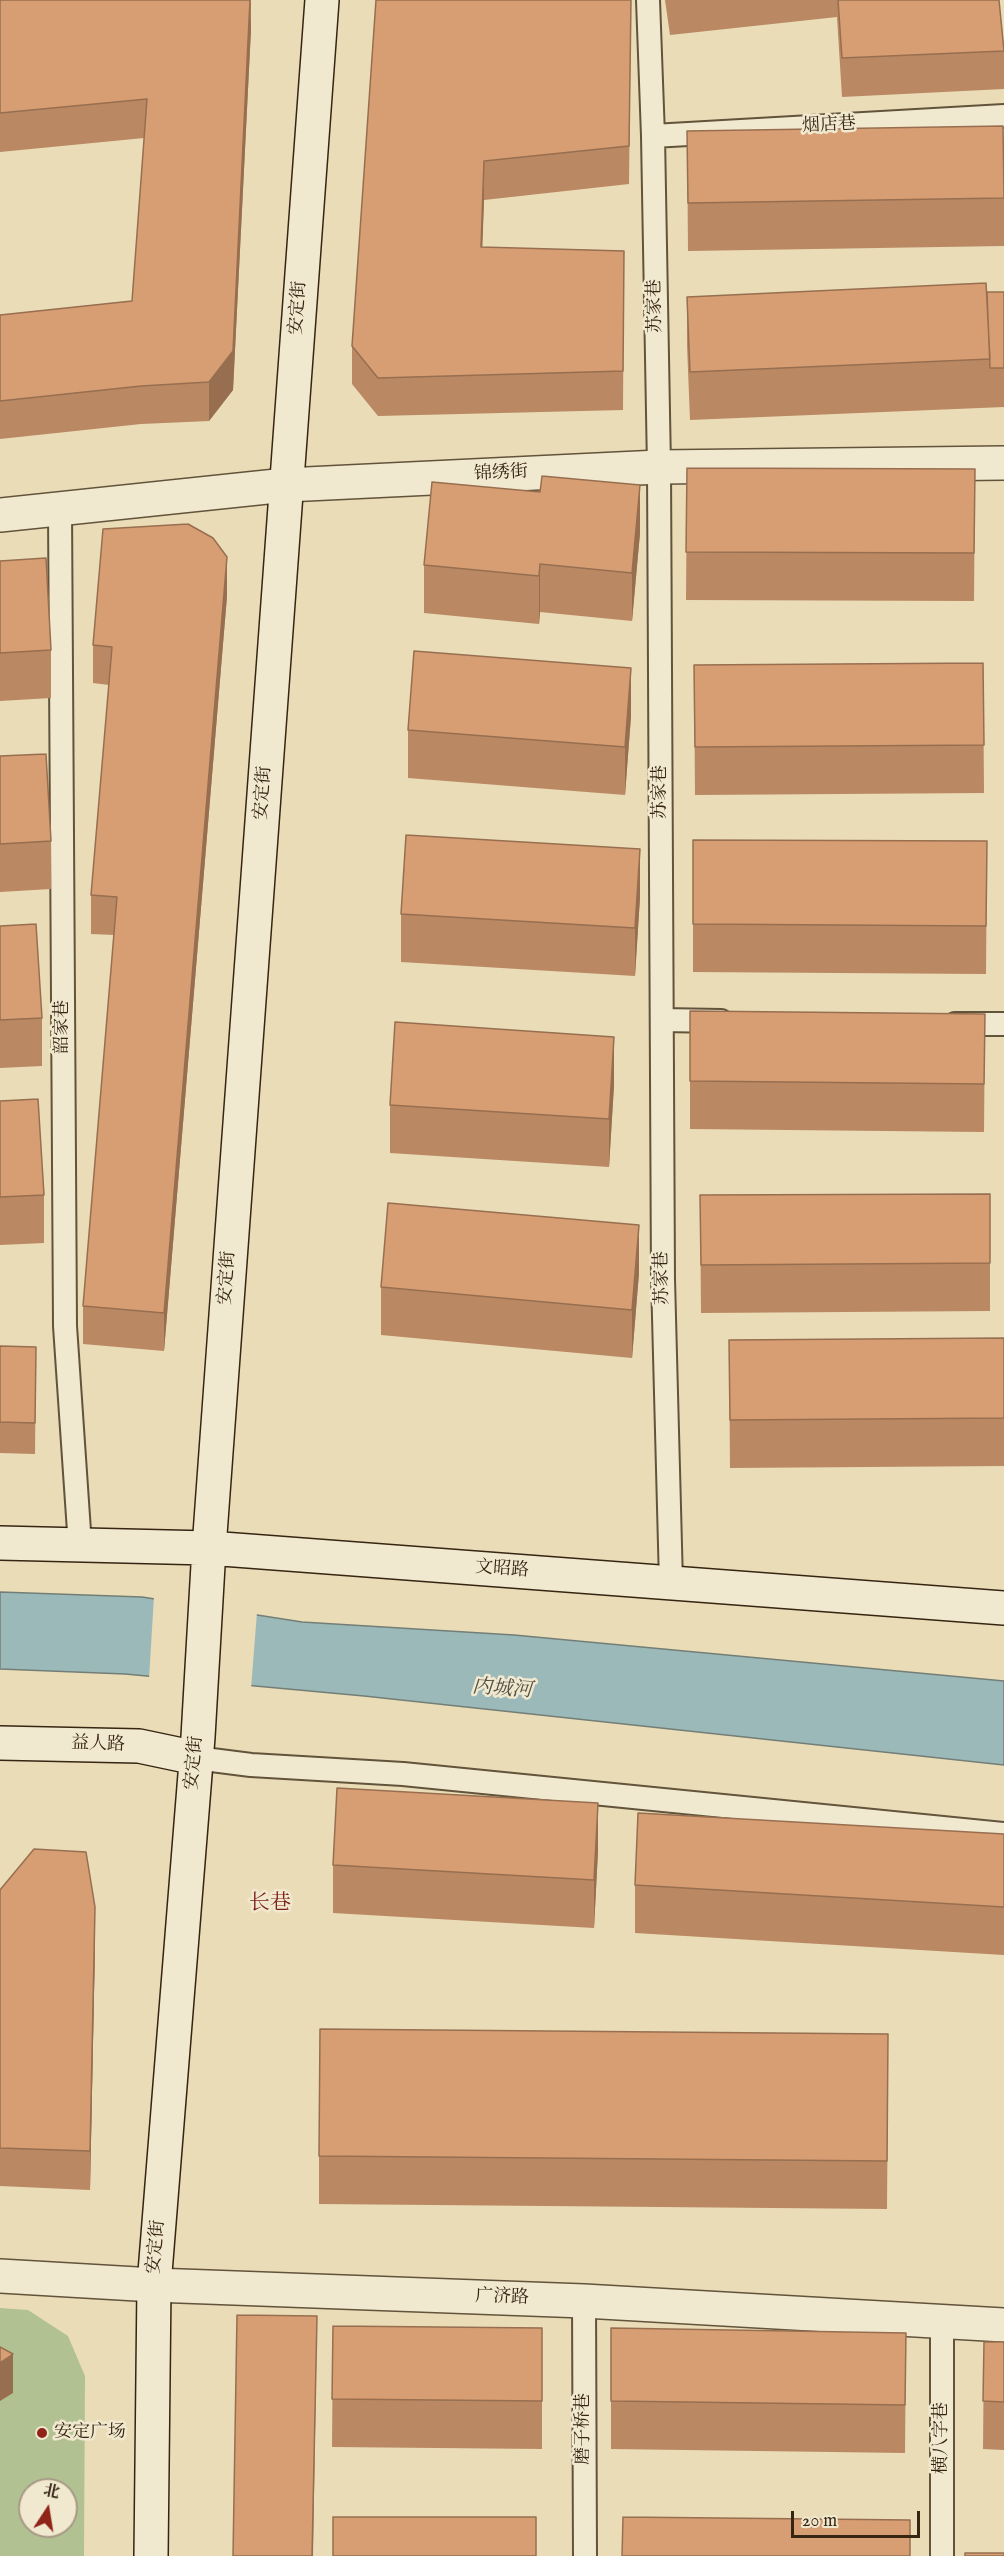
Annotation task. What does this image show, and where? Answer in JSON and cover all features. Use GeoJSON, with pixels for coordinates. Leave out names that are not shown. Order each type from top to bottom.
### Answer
{"type":"FeatureCollection","features":[{"type":"Feature","properties":{"kind":"street","name":"安定街"},"geometry":{"type":"LineString","coordinates":[[151,2556],[154,2285],[197,1747],[208,1563],[322,0]]}},
{"type":"Feature","properties":{"kind":"street","name":"锦绣街"},"geometry":{"type":"LineString","coordinates":[[0,515],[286,485],[659,467],[1004,463]]}},
{"type":"Feature","properties":{"kind":"street","name":"文昭路"},"geometry":{"type":"LineString","coordinates":[[0,1543],[80,1545],[208,1563],[671,1583],[1004,1608]]}},
{"type":"Feature","properties":{"kind":"street","name":"益人路"},"geometry":{"type":"LineString","coordinates":[[0,1743],[197,1747]]}},
{"type":"Feature","properties":{"kind":"street","name":"广济路"},"geometry":{"type":"LineString","coordinates":[[0,2276],[154,2285],[584,2301],[1004,2325]]}},
{"type":"Feature","properties":{"kind":"lane","name":"苏家巷"},"geometry":{"type":"LineString","coordinates":[[648,0],[659,467],[663,1279],[671,1583]]}},
{"type":"Feature","properties":{"kind":"lane","name":"烟店巷"},"geometry":{"type":"LineString","coordinates":[[653,136],[1004,116]]}},
{"type":"Feature","properties":{"kind":"lane","name":"韶家巷"},"geometry":{"type":"LineString","coordinates":[[60,509],[65,1326],[80,1545]]}},
{"type":"Feature","properties":{"kind":"lane"},"geometry":{"type":"LineString","coordinates":[[662,1020],[744,1021]]}},
{"type":"Feature","properties":{"kind":"lane"},"geometry":{"type":"LineString","coordinates":[[933,1023],[1004,1024]]}},
{"type":"Feature","properties":{"kind":"lane"},"geometry":{"type":"LineString","coordinates":[[197,1747],[251,1765],[403,1774],[1004,1834]]}},
{"type":"Feature","properties":{"kind":"lane","name":"磨子桥巷"},"geometry":{"type":"LineString","coordinates":[[584,2301],[585,2556]]}},
{"type":"Feature","properties":{"kind":"lane","name":"横八字巷"},"geometry":{"type":"LineString","coordinates":[[942,2320],[942,2556]]}},
{"type":"Feature","properties":{"kind":"green space","name":"安定广场"},"geometry":{"type":"Polygon","coordinates":[[[0,2308],[28,2310],[68,2336],[85,2376],[84,2556],[0,2556],[0,2308]]]}},
{"type":"Feature","properties":{"kind":"water","name":"内城河"},"geometry":{"type":"Polygon","coordinates":[[[0,1592],[142,1597],[302,1622],[514,1635],[1004,1681],[1004,1765],[364,1696],[125,1674],[0,1669],[0,1592]]]}},
{"type":"Feature","properties":{"kind":"pier"},"geometry":{"type":"Polygon","coordinates":[[[154,1596],[257,1612],[251,1689],[149,1679],[154,1596]]]}},
{"type":"Feature","properties":{"kind":"building"},"geometry":{"type":"Polygon","coordinates":[[[0,0],[250,0],[233,351],[209,382],[141,386],[0,401],[0,315],[132,301],[147,99],[0,113],[0,0]]]}},
{"type":"Feature","properties":{"kind":"building"},"geometry":{"type":"Polygon","coordinates":[[[376,0],[631,0],[629,146],[484,161],[481,247],[624,251],[623,371],[378,378],[352,346],[376,0]]]}},
{"type":"Feature","properties":{"kind":"building"},"geometry":{"type":"Polygon","coordinates":[[[838,0],[999,0],[1004,51],[842,58],[838,0]]]}},
{"type":"Feature","properties":{"kind":"building"},"geometry":{"type":"Polygon","coordinates":[[[1003,126],[1004,198],[688,203],[687,131],[1003,126]]]}},
{"type":"Feature","properties":{"kind":"building"},"geometry":{"type":"Polygon","coordinates":[[[986,283],[990,359],[690,372],[687,297],[986,283]]]}},
{"type":"Feature","properties":{"kind":"building"},"geometry":{"type":"Polygon","coordinates":[[[987,292],[1004,292],[1004,368],[990,368],[987,292]]]}},
{"type":"Feature","properties":{"kind":"building"},"geometry":{"type":"Polygon","coordinates":[[[687,468],[975,469],[974,553],[686,552],[687,468]]]}},
{"type":"Feature","properties":{"kind":"building"},"geometry":{"type":"Polygon","coordinates":[[[542,476],[640,485],[632,573],[540,564],[539,576],[424,565],[432,482],[540,492],[542,476]]]}},
{"type":"Feature","properties":{"kind":"building"},"geometry":{"type":"Polygon","coordinates":[[[188,524],[213,538],[227,557],[164,1313],[83,1306],[117,897],[91,895],[112,647],[93,645],[103,529],[188,524]]]}},
{"type":"Feature","properties":{"kind":"building"},"geometry":{"type":"Polygon","coordinates":[[[46,558],[51,650],[0,653],[0,561],[46,558]]]}},
{"type":"Feature","properties":{"kind":"building"},"geometry":{"type":"Polygon","coordinates":[[[414,651],[631,668],[625,747],[408,730],[414,651]]]}},
{"type":"Feature","properties":{"kind":"building"},"geometry":{"type":"Polygon","coordinates":[[[983,663],[984,745],[695,747],[694,665],[983,663]]]}},
{"type":"Feature","properties":{"kind":"building"},"geometry":{"type":"Polygon","coordinates":[[[46,754],[51,841],[0,844],[0,756],[46,754]]]}},
{"type":"Feature","properties":{"kind":"building"},"geometry":{"type":"Polygon","coordinates":[[[406,835],[640,849],[635,928],[401,914],[406,835]]]}},
{"type":"Feature","properties":{"kind":"building"},"geometry":{"type":"Polygon","coordinates":[[[693,840],[987,841],[986,926],[693,924],[693,840]]]}},
{"type":"Feature","properties":{"kind":"building"},"geometry":{"type":"Polygon","coordinates":[[[36,924],[42,1018],[0,1020],[0,926],[36,924]]]}},
{"type":"Feature","properties":{"kind":"building"},"geometry":{"type":"Polygon","coordinates":[[[690,1011],[985,1014],[984,1084],[690,1081],[690,1011]]]}},
{"type":"Feature","properties":{"kind":"building"},"geometry":{"type":"Polygon","coordinates":[[[395,1022],[614,1037],[609,1119],[390,1105],[395,1022]]]}},
{"type":"Feature","properties":{"kind":"building"},"geometry":{"type":"Polygon","coordinates":[[[38,1099],[44,1195],[0,1197],[0,1101],[38,1099]]]}},
{"type":"Feature","properties":{"kind":"building"},"geometry":{"type":"Polygon","coordinates":[[[990,1194],[990,1263],[701,1265],[700,1195],[990,1194]]]}},
{"type":"Feature","properties":{"kind":"building"},"geometry":{"type":"Polygon","coordinates":[[[388,1203],[639,1225],[632,1310],[381,1287],[388,1203]]]}},
{"type":"Feature","properties":{"kind":"building"},"geometry":{"type":"Polygon","coordinates":[[[1004,1338],[1004,1418],[730,1420],[729,1340],[1004,1338]]]}},
{"type":"Feature","properties":{"kind":"building"},"geometry":{"type":"Polygon","coordinates":[[[0,1346],[36,1347],[35,1423],[0,1422],[0,1346]]]}},
{"type":"Feature","properties":{"kind":"building"},"geometry":{"type":"Polygon","coordinates":[[[337,1788],[598,1803],[594,1880],[333,1865],[337,1788]]]}},
{"type":"Feature","properties":{"kind":"building"},"geometry":{"type":"Polygon","coordinates":[[[638,1813],[1004,1834],[1004,1907],[635,1885],[638,1813]]]}},
{"type":"Feature","properties":{"kind":"building"},"geometry":{"type":"Polygon","coordinates":[[[34,1849],[86,1852],[95,1907],[90,2151],[0,2148],[0,1890],[34,1849]]]}},
{"type":"Feature","properties":{"kind":"building"},"geometry":{"type":"Polygon","coordinates":[[[320,2029],[888,2034],[887,2161],[319,2156],[320,2029]]]}},
{"type":"Feature","properties":{"kind":"building"},"geometry":{"type":"Polygon","coordinates":[[[237,2315],[317,2316],[312,2556],[233,2556],[237,2315]]]}},
{"type":"Feature","properties":{"kind":"building"},"geometry":{"type":"Polygon","coordinates":[[[333,2326],[542,2328],[542,2401],[332,2399],[333,2326]]]}},
{"type":"Feature","properties":{"kind":"building"},"geometry":{"type":"Polygon","coordinates":[[[611,2328],[906,2333],[905,2405],[611,2401],[611,2328]]]}},
{"type":"Feature","properties":{"kind":"building"},"geometry":{"type":"Polygon","coordinates":[[[984,2342],[1004,2342],[1004,2402],[983,2401],[984,2342]]]}},
{"type":"Feature","properties":{"kind":"building"},"geometry":{"type":"Polygon","coordinates":[[[0,2347],[13,2354],[0,2363],[0,2347]]]}},
{"type":"Feature","properties":{"kind":"building"},"geometry":{"type":"Polygon","coordinates":[[[333,2517],[536,2517],[536,2556],[333,2556],[333,2517]]]}},
{"type":"Feature","properties":{"kind":"building"},"geometry":{"type":"Polygon","coordinates":[[[623,2517],[910,2520],[910,2556],[622,2556],[623,2517]]]}},
{"type":"Feature","properties":{"kind":"building"},"geometry":{"type":"Polygon","coordinates":[[[965,2553],[1004,2553],[1004,2556],[965,2556],[965,2553]]]}},
{"type":"Feature","properties":{"kind":"place","name":"安定广场"},"geometry":{"type":"Point","coordinates":[42,2433]}},
{"type":"Feature","properties":{"kind":"district","name":"长巷"},"geometry":{"type":"Point","coordinates":[270,1905]}}]}
